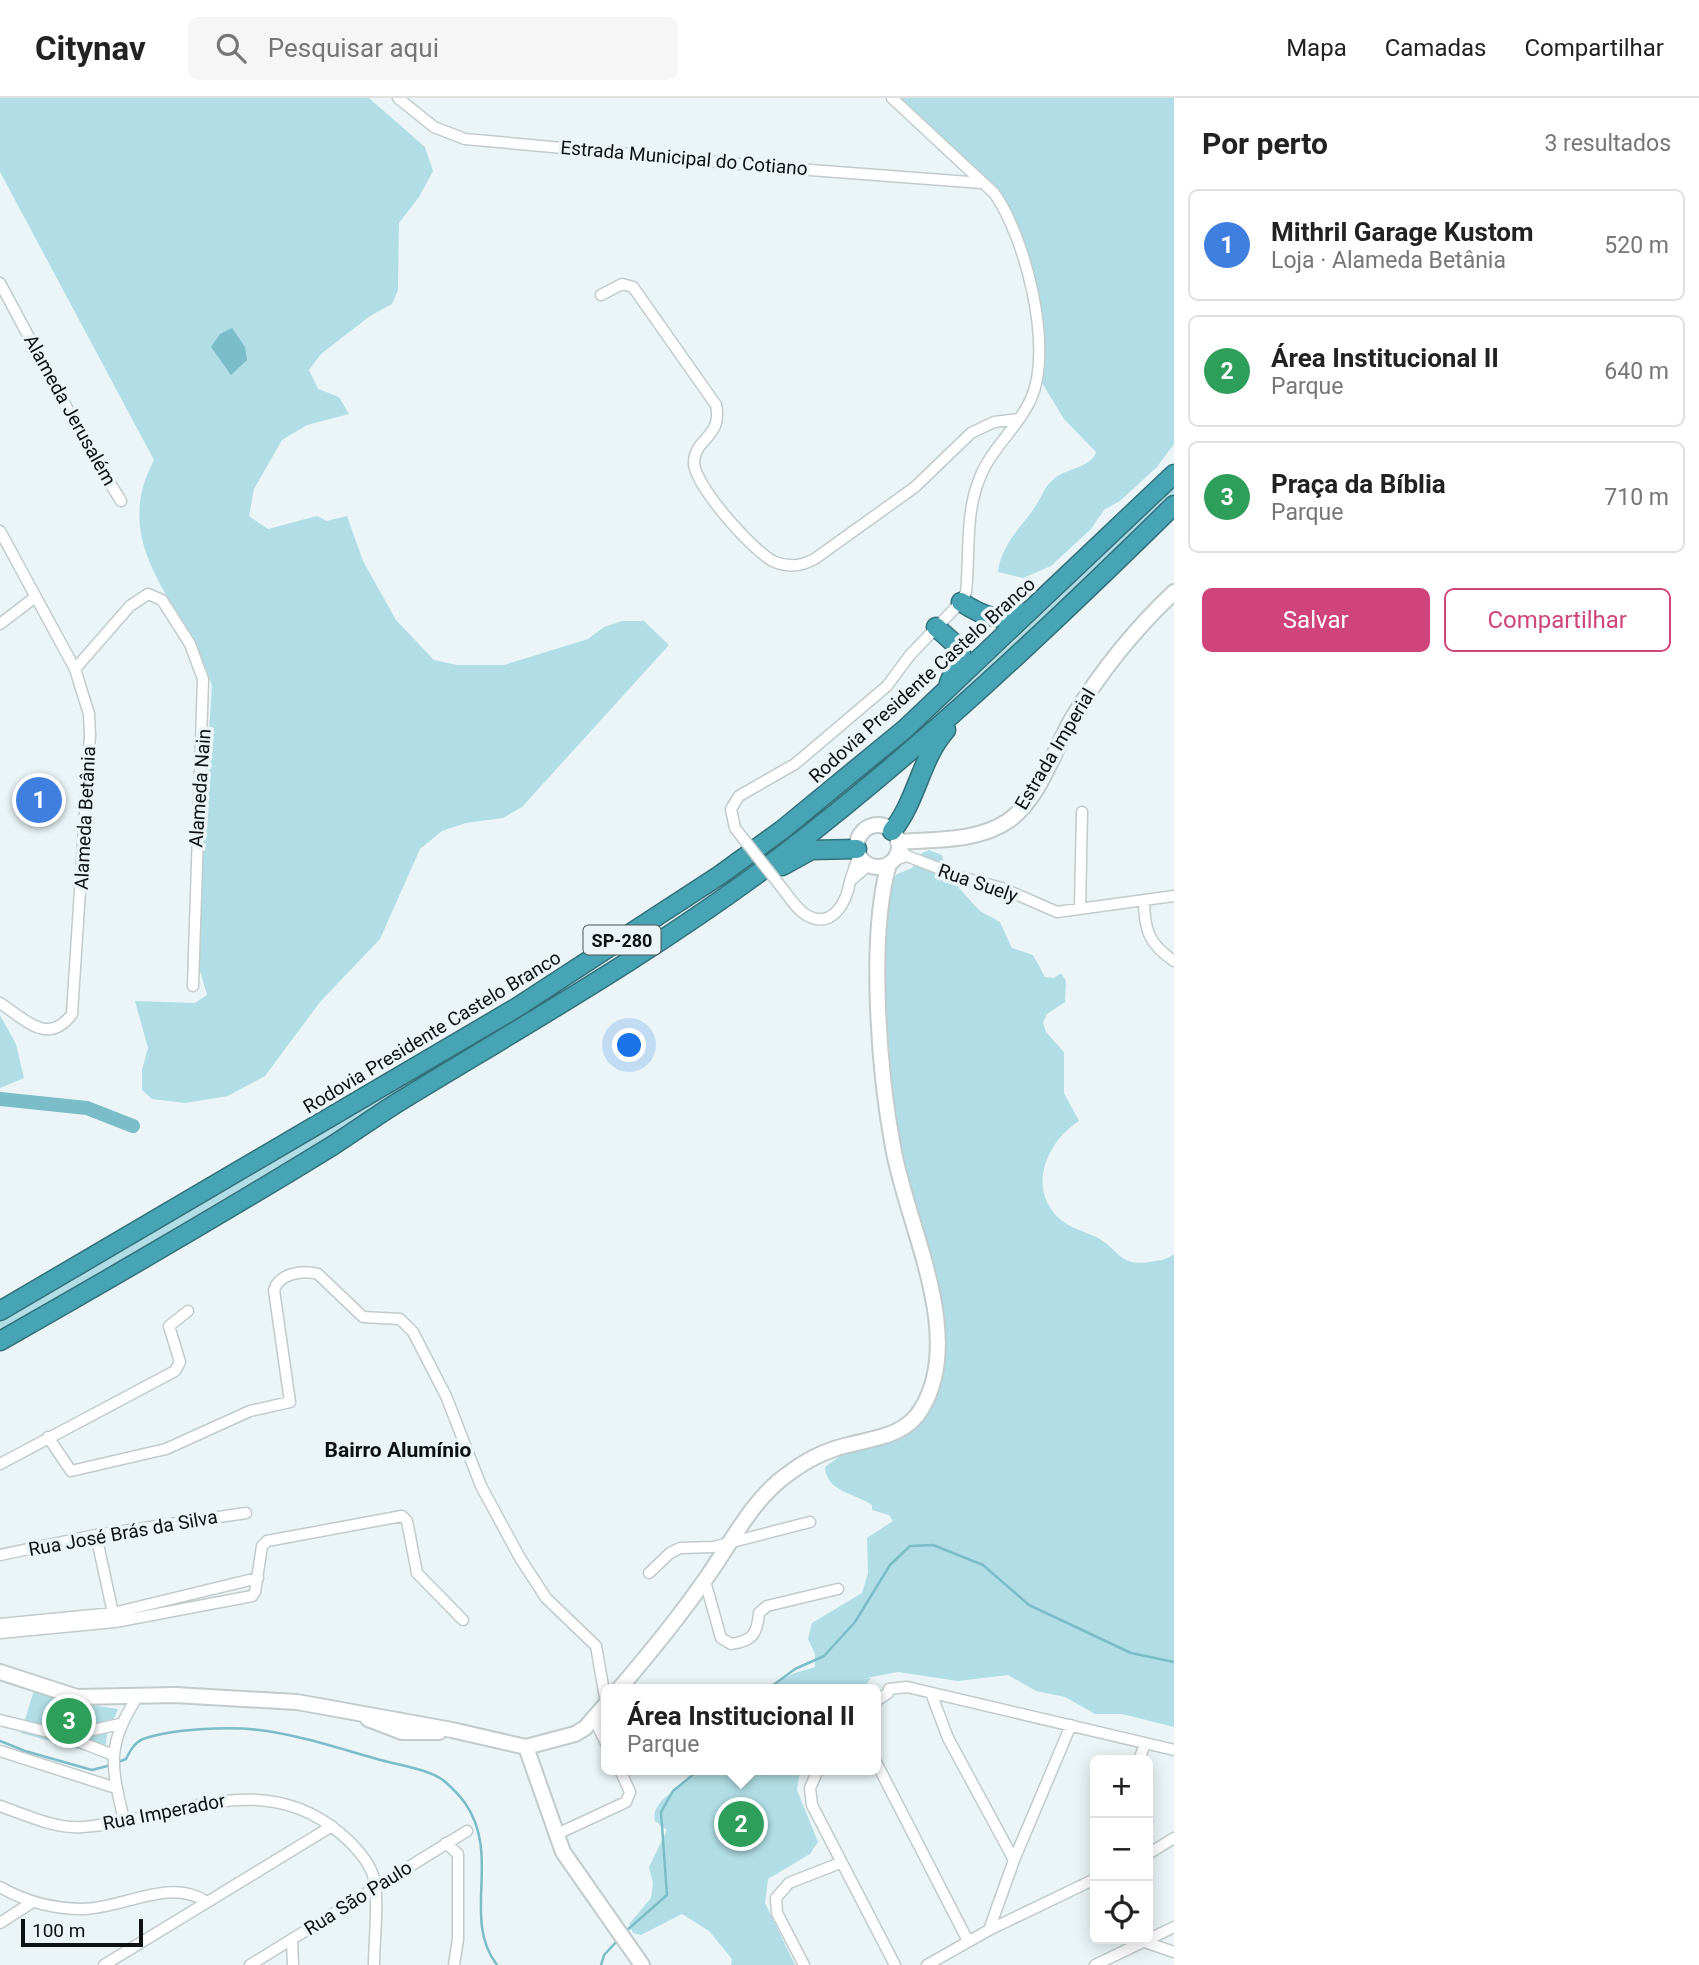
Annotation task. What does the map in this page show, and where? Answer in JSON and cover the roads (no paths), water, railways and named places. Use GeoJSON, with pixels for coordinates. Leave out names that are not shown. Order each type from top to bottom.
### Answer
{"type":"FeatureCollection","features":[{"type":"Feature","properties":{"kind":"highway","name":"Rodovia Presidente Castelo Branco"},"geometry":{"type":"LineString","coordinates":[[0,1311],[516,1008],[656,918],[782,830],[940,697],[1174,474]]}},
{"type":"Feature","properties":{"kind":"highway","name":"SP-280"},"geometry":{"type":"LineString","coordinates":[[0,1341],[597,984],[672,935],[880,777],[1042,634],[1174,505]]}},
{"type":"Feature","properties":{"kind":"highway"},"geometry":{"type":"LineString","coordinates":[[961,602],[996,619],[1007,620],[1036,608]]}},
{"type":"Feature","properties":{"kind":"highway"},"geometry":{"type":"LineString","coordinates":[[936,626],[956,645],[961,654],[958,665],[940,697]]}},
{"type":"Feature","properties":{"kind":"highway"},"geometry":{"type":"LineString","coordinates":[[896,850],[901,820],[928,757],[942,735],[1042,634]]}},
{"type":"Feature","properties":{"kind":"highway"},"geometry":{"type":"LineString","coordinates":[[672,935],[811,850],[864,859]]}},
{"type":"Feature","properties":{"kind":"highway"},"geometry":{"type":"LineString","coordinates":[[0,1352],[49,1322],[84,1293]]}},
{"type":"Feature","properties":{"kind":"street","name":"Estrada Municipal do Cotiano"},"geometry":{"type":"LineString","coordinates":[[398,98],[434,127],[465,139],[784,169],[982,183]]}},
{"type":"Feature","properties":{"kind":"street"},"geometry":{"type":"LineString","coordinates":[[892,98],[994,193],[1007,211],[1031,283],[1038,376],[1032,398],[988,461],[975,490],[966,592],[961,602],[936,626],[879,693],[795,764],[739,796],[731,809],[735,828],[782,888],[806,915],[818,920],[832,918],[841,908],[850,881],[864,859],[896,850]]}},
{"type":"Feature","properties":{"kind":"street","name":"Alameda Jerusalém"},"geometry":{"type":"LineString","coordinates":[[0,283],[121,501]]}},
{"type":"Feature","properties":{"kind":"street"},"geometry":{"type":"LineString","coordinates":[[601,295],[622,284],[633,287],[716,405],[719,417],[715,430],[696,453],[695,471],[701,483],[751,544],[764,556],[778,563],[805,565],[915,487],[971,433],[993,422],[1019,419]]}},
{"type":"Feature","properties":{"kind":"street","name":"Alameda Betânia"},"geometry":{"type":"LineString","coordinates":[[0,531],[34,598],[75,669],[89,713],[90,735],[72,1014],[63,1026],[54,1031],[42,1029],[0,1003]]}},
{"type":"Feature","properties":{"kind":"street","name":"Estrada Imperial"},"geometry":{"type":"LineString","coordinates":[[896,850],[983,832],[1015,815],[1030,798],[1073,718],[1100,675],[1124,644],[1174,592]]}},
{"type":"Feature","properties":{"kind":"street","name":"Alameda Nain"},"geometry":{"type":"LineString","coordinates":[[75,669],[141,596],[148,594],[162,600],[190,644],[203,679],[193,986]]}},
{"type":"Feature","properties":{"kind":"street"},"geometry":{"type":"LineString","coordinates":[[0,624],[34,598]]}},
{"type":"Feature","properties":{"kind":"street"},"geometry":{"type":"LineString","coordinates":[[1080,908],[1082,812]]}},
{"type":"Feature","properties":{"kind":"street"},"geometry":{"type":"LineString","coordinates":[[881,889],[864,859],[860,836],[869,828],[881,826],[896,850]]}},
{"type":"Feature","properties":{"kind":"street"},"geometry":{"type":"LineString","coordinates":[[623,1684],[705,1581],[770,1489],[788,1474],[833,1449],[898,1432],[912,1422],[930,1394],[937,1361],[933,1297],[898,1174],[886,1098],[879,983],[881,889],[896,850]]}},
{"type":"Feature","properties":{"kind":"street","name":"Rua Suely"},"geometry":{"type":"LineString","coordinates":[[896,850],[961,877],[1002,888],[1057,912],[1174,896]]}},
{"type":"Feature","properties":{"kind":"street"},"geometry":{"type":"LineString","coordinates":[[1144,900],[1148,937],[1152,944],[1174,961]]}},
{"type":"Feature","properties":{"kind":"street"},"geometry":{"type":"LineString","coordinates":[[48,1437],[71,1471],[166,1449],[250,1411],[290,1402],[274,1290],[280,1279],[299,1273],[318,1274],[363,1317],[394,1318],[408,1325],[446,1396],[481,1486],[503,1530],[546,1598],[596,1646],[603,1684]]}},
{"type":"Feature","properties":{"kind":"street"},"geometry":{"type":"LineString","coordinates":[[0,1464],[175,1371],[180,1362],[169,1326],[188,1311]]}},
{"type":"Feature","properties":{"kind":"street","name":"Rua José Brás da Silva"},"geometry":{"type":"LineString","coordinates":[[0,1555],[96,1535],[246,1513]]}},
{"type":"Feature","properties":{"kind":"street"},"geometry":{"type":"LineString","coordinates":[[0,1633],[115,1622],[252,1595],[258,1578],[262,1546],[267,1541],[402,1516],[407,1521],[416,1573],[463,1620]]}},
{"type":"Feature","properties":{"kind":"street"},"geometry":{"type":"LineString","coordinates":[[649,1573],[670,1553],[680,1548],[713,1547],[810,1521]]}},
{"type":"Feature","properties":{"kind":"street"},"geometry":{"type":"LineString","coordinates":[[96,1535],[113,1613]]}},
{"type":"Feature","properties":{"kind":"street"},"geometry":{"type":"LineString","coordinates":[[0,1624],[113,1613],[258,1578]]}},
{"type":"Feature","properties":{"kind":"street"},"geometry":{"type":"LineString","coordinates":[[705,1581],[724,1642],[741,1642],[757,1633],[762,1609],[838,1589]]}},
{"type":"Feature","properties":{"kind":"street"},"geometry":{"type":"LineString","coordinates":[[226,1587],[229,1599]]}},
{"type":"Feature","properties":{"kind":"street"},"geometry":{"type":"LineString","coordinates":[[0,1672],[77,1697],[238,1697],[355,1711],[526,1747],[575,1734],[601,1710]]}},
{"type":"Feature","properties":{"kind":"street"},"geometry":{"type":"LineString","coordinates":[[881,1698],[889,1689],[902,1687],[1174,1750]]}},
{"type":"Feature","properties":{"kind":"street"},"geometry":{"type":"LineString","coordinates":[[931,1693],[948,1738],[1014,1860]]}},
{"type":"Feature","properties":{"kind":"street"},"geometry":{"type":"LineString","coordinates":[[124,1820],[113,1755],[120,1724],[137,1697]]}},
{"type":"Feature","properties":{"kind":"street"},"geometry":{"type":"LineString","coordinates":[[594,1719],[601,1733]]}},
{"type":"Feature","properties":{"kind":"street"},"geometry":{"type":"LineString","coordinates":[[0,1720],[65,1736],[113,1755]]}},
{"type":"Feature","properties":{"kind":"street"},"geometry":{"type":"LineString","coordinates":[[65,1736],[120,1724]]}},
{"type":"Feature","properties":{"kind":"street"},"geometry":{"type":"LineString","coordinates":[[989,1930],[1014,1860],[1071,1725]]}},
{"type":"Feature","properties":{"kind":"street"},"geometry":{"type":"LineString","coordinates":[[1141,1755],[1145,1744]]}},
{"type":"Feature","properties":{"kind":"street"},"geometry":{"type":"LineString","coordinates":[[526,1747],[555,1835],[577,1873],[640,1964]]}},
{"type":"Feature","properties":{"kind":"street"},"geometry":{"type":"LineString","coordinates":[[0,1751],[117,1788]]}},
{"type":"Feature","properties":{"kind":"street"},"geometry":{"type":"LineString","coordinates":[[881,1772],[968,1941]]}},
{"type":"Feature","properties":{"kind":"street"},"geometry":{"type":"LineString","coordinates":[[555,1835],[626,1802],[631,1791],[623,1775]]}},
{"type":"Feature","properties":{"kind":"street"},"geometry":{"type":"LineString","coordinates":[[816,1775],[810,1788],[812,1805],[895,1965]]}},
{"type":"Feature","properties":{"kind":"street","name":"Rua Imperador"},"geometry":{"type":"LineString","coordinates":[[0,1806],[54,1825],[80,1828],[210,1802],[248,1799],[294,1806],[332,1826],[361,1854],[372,1874],[374,1888]]}},
{"type":"Feature","properties":{"kind":"street"},"geometry":{"type":"LineString","coordinates":[[104,1965],[332,1826]]}},
{"type":"Feature","properties":{"kind":"street","name":"Rua São Paulo"},"geometry":{"type":"LineString","coordinates":[[250,1965],[467,1831]]}},
{"type":"Feature","properties":{"kind":"street"},"geometry":{"type":"LineString","coordinates":[[1153,1851],[1174,1838]]}},
{"type":"Feature","properties":{"kind":"street"},"geometry":{"type":"LineString","coordinates":[[446,1843],[458,1854],[458,1940],[454,1965]]}},
{"type":"Feature","properties":{"kind":"street"},"geometry":{"type":"LineString","coordinates":[[804,1965],[777,1913],[776,1898],[789,1883],[840,1863]]}},
{"type":"Feature","properties":{"kind":"street"},"geometry":{"type":"LineString","coordinates":[[927,1965],[989,1930],[1091,1881]]}},
{"type":"Feature","properties":{"kind":"street"},"geometry":{"type":"LineString","coordinates":[[0,1887],[31,1903],[84,1909],[180,1891],[205,1901]]}},
{"type":"Feature","properties":{"kind":"street"},"geometry":{"type":"LineString","coordinates":[[374,1888],[374,1965]]}},
{"type":"Feature","properties":{"kind":"street"},"geometry":{"type":"LineString","coordinates":[[0,1923],[31,1903]]}},
{"type":"Feature","properties":{"kind":"street"},"geometry":{"type":"LineString","coordinates":[[1153,1936],[1174,1927]]}},
{"type":"Feature","properties":{"kind":"street"},"geometry":{"type":"LineString","coordinates":[[292,1939],[293,1965]]}},
{"type":"Feature","properties":{"kind":"street"},"geometry":{"type":"LineString","coordinates":[[1095,1965],[1136,1944]]}},
{"type":"Feature","properties":{"kind":"street"},"geometry":{"type":"LineString","coordinates":[[1151,1944],[1174,1952]]}},
{"type":"Feature","properties":{"kind":"waterway"},"geometry":{"type":"LineString","coordinates":[[0,1099],[87,1108],[133,1126]]}},
{"type":"Feature","properties":{"kind":"waterway"},"geometry":{"type":"LineString","coordinates":[[775,1684],[795,1669],[824,1656],[855,1622],[890,1565],[910,1546],[933,1545],[983,1565],[1029,1605],[1131,1653],[1174,1662]]}},
{"type":"Feature","properties":{"kind":"waterway"},"geometry":{"type":"LineString","coordinates":[[118,1762],[126,1759],[143,1739],[200,1729],[247,1729],[304,1738],[436,1776],[446,1782],[463,1800],[476,1823],[481,1844],[482,1927],[487,1947],[497,1965]]}},
{"type":"Feature","properties":{"kind":"waterway"},"geometry":{"type":"LineString","coordinates":[[0,1741],[92,1770],[111,1765]]}},
{"type":"Feature","properties":{"kind":"waterway"},"geometry":{"type":"LineString","coordinates":[[625,1932],[667,1895],[661,1812],[673,1791],[693,1775]]}},
{"type":"Feature","properties":{"kind":"waterway"},"geometry":{"type":"LineString","coordinates":[[601,1965],[604,1955],[618,1940]]}},
{"type":"Feature","properties":{"kind":"place","name":"Mithril Garage Kustom"},"geometry":{"type":"Point","coordinates":[39,800]}},
{"type":"Feature","properties":{"kind":"place","name":"Praça da Bíblia"},"geometry":{"type":"Point","coordinates":[69,1721]}},
{"type":"Feature","properties":{"kind":"place","name":"Área Institucional II"},"geometry":{"type":"Point","coordinates":[741,1824]}},
{"type":"Feature","properties":{"kind":"district","name":"Bairro Alumínio"},"geometry":{"type":"Point","coordinates":[398,1450]}}]}
